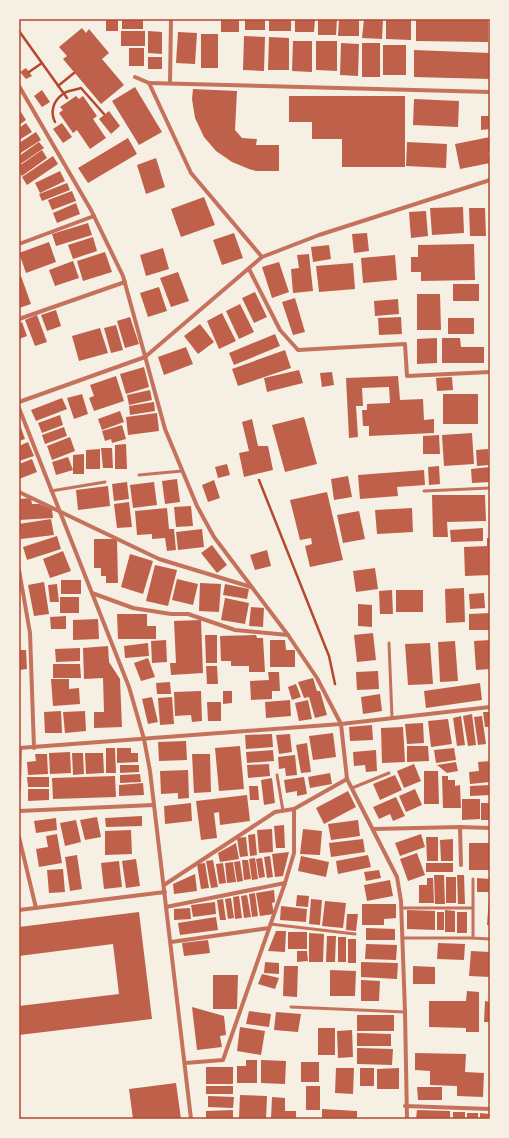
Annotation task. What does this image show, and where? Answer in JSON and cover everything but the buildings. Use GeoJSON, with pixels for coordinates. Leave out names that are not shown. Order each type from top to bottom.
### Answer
{"type":"FeatureCollection","features":[{"type":"Feature","properties":{"kind":"street"},"geometry":{"type":"LineString","coordinates":[[170,83],[171,19]]}},
{"type":"Feature","properties":{"kind":"street"},"geometry":{"type":"LineString","coordinates":[[135,77],[149,83],[490,92]]}},
{"type":"Feature","properties":{"kind":"street"},"geometry":{"type":"LineString","coordinates":[[149,83],[190,173],[262,257]]}},
{"type":"Feature","properties":{"kind":"street"},"geometry":{"type":"LineString","coordinates":[[19,86],[94,216],[125,282],[165,429],[197,506],[214,537],[288,635],[317,678],[341,724],[347,779],[374,829],[397,878],[402,908],[405,1012],[405,1106],[407,1119]]}},
{"type":"Feature","properties":{"kind":"street"},"geometry":{"type":"LineString","coordinates":[[19,402],[145,357],[262,257],[319,235],[490,180]]}},
{"type":"Feature","properties":{"kind":"street"},"geometry":{"type":"LineString","coordinates":[[19,244],[94,216]]}},
{"type":"Feature","properties":{"kind":"street"},"geometry":{"type":"LineString","coordinates":[[249,269],[280,330],[298,350],[405,344],[407,376],[490,372]]}},
{"type":"Feature","properties":{"kind":"street"},"geometry":{"type":"LineString","coordinates":[[19,319],[125,282]]}},
{"type":"Feature","properties":{"kind":"street"},"geometry":{"type":"LineString","coordinates":[[19,408],[129,687],[144,739],[165,892],[191,1119]]}},
{"type":"Feature","properties":{"kind":"street"},"geometry":{"type":"LineString","coordinates":[[19,492],[159,559],[252,588]]}},
{"type":"Feature","properties":{"kind":"street"},"geometry":{"type":"LineString","coordinates":[[19,570],[20,583],[30,633],[34,748]]}},
{"type":"Feature","properties":{"kind":"street"},"geometry":{"type":"LineString","coordinates":[[92,593],[133,608],[171,614],[188,614],[235,630],[288,635]]}},
{"type":"Feature","properties":{"kind":"street"},"geometry":{"type":"LineString","coordinates":[[19,789],[19,748],[341,724],[490,707]]}},
{"type":"Feature","properties":{"kind":"street"},"geometry":{"type":"LineString","coordinates":[[164,885],[276,812],[294,809],[347,779]]}},
{"type":"Feature","properties":{"kind":"street"},"geometry":{"type":"LineString","coordinates":[[19,811],[154,805]]}},
{"type":"Feature","properties":{"kind":"street"},"geometry":{"type":"LineString","coordinates":[[184,1063],[223,1060],[285,884],[294,853],[294,809]]}},
{"type":"Feature","properties":{"kind":"street"},"geometry":{"type":"LineString","coordinates":[[374,829],[460,827],[490,828]]}},
{"type":"Feature","properties":{"kind":"street"},"geometry":{"type":"LineString","coordinates":[[460,827],[461,865]]}},
{"type":"Feature","properties":{"kind":"street"},"geometry":{"type":"LineString","coordinates":[[19,837],[36,908]]}},
{"type":"Feature","properties":{"kind":"street"},"geometry":{"type":"LineString","coordinates":[[166,907],[285,884]]}},
{"type":"Feature","properties":{"kind":"street"},"geometry":{"type":"LineString","coordinates":[[19,910],[165,892]]}},
{"type":"Feature","properties":{"kind":"street"},"geometry":{"type":"LineString","coordinates":[[171,942],[270,926]]}},
{"type":"Feature","properties":{"kind":"street"},"geometry":{"type":"LineString","coordinates":[[405,1106],[490,1109]]}},
{"type":"Feature","properties":{"kind":"lane"},"geometry":{"type":"LineString","coordinates":[[139,475],[182,471]]}},
{"type":"Feature","properties":{"kind":"lane"},"geometry":{"type":"LineString","coordinates":[[52,491],[105,482]]}},
{"type":"Feature","properties":{"kind":"lane"},"geometry":{"type":"LineString","coordinates":[[424,491],[490,488]]}},
{"type":"Feature","properties":{"kind":"lane"},"geometry":{"type":"LineString","coordinates":[[389,643],[392,718]]}},
{"type":"Feature","properties":{"kind":"lane"},"geometry":{"type":"LineString","coordinates":[[352,788],[389,773]]}},
{"type":"Feature","properties":{"kind":"lane"},"geometry":{"type":"LineString","coordinates":[[277,775],[282,811]]}},
{"type":"Feature","properties":{"kind":"lane"},"geometry":{"type":"LineString","coordinates":[[472,938],[473,879]]}},
{"type":"Feature","properties":{"kind":"lane"},"geometry":{"type":"LineString","coordinates":[[402,908],[473,908]]}},
{"type":"Feature","properties":{"kind":"lane"},"geometry":{"type":"LineString","coordinates":[[270,926],[355,934]]}},
{"type":"Feature","properties":{"kind":"lane"},"geometry":{"type":"LineString","coordinates":[[403,938],[490,939]]}},
{"type":"Feature","properties":{"kind":"lane"},"geometry":{"type":"LineString","coordinates":[[291,1007],[405,1012]]}},
{"type":"Feature","properties":{"kind":"path"},"geometry":{"type":"LineString","coordinates":[[19,31],[67,98]]}},
{"type":"Feature","properties":{"kind":"path"},"geometry":{"type":"LineString","coordinates":[[29,72],[42,63]]}},
{"type":"Feature","properties":{"kind":"path"},"geometry":{"type":"LineString","coordinates":[[58,86],[74,73]]}},
{"type":"Feature","properties":{"kind":"path"},"geometry":{"type":"LineString","coordinates":[[57,126],[52,114],[52,108],[63,93],[81,88],[104,114]]}},
{"type":"Feature","properties":{"kind":"path"},"geometry":{"type":"LineString","coordinates":[[259,480],[328,656],[335,686]]}}]}
